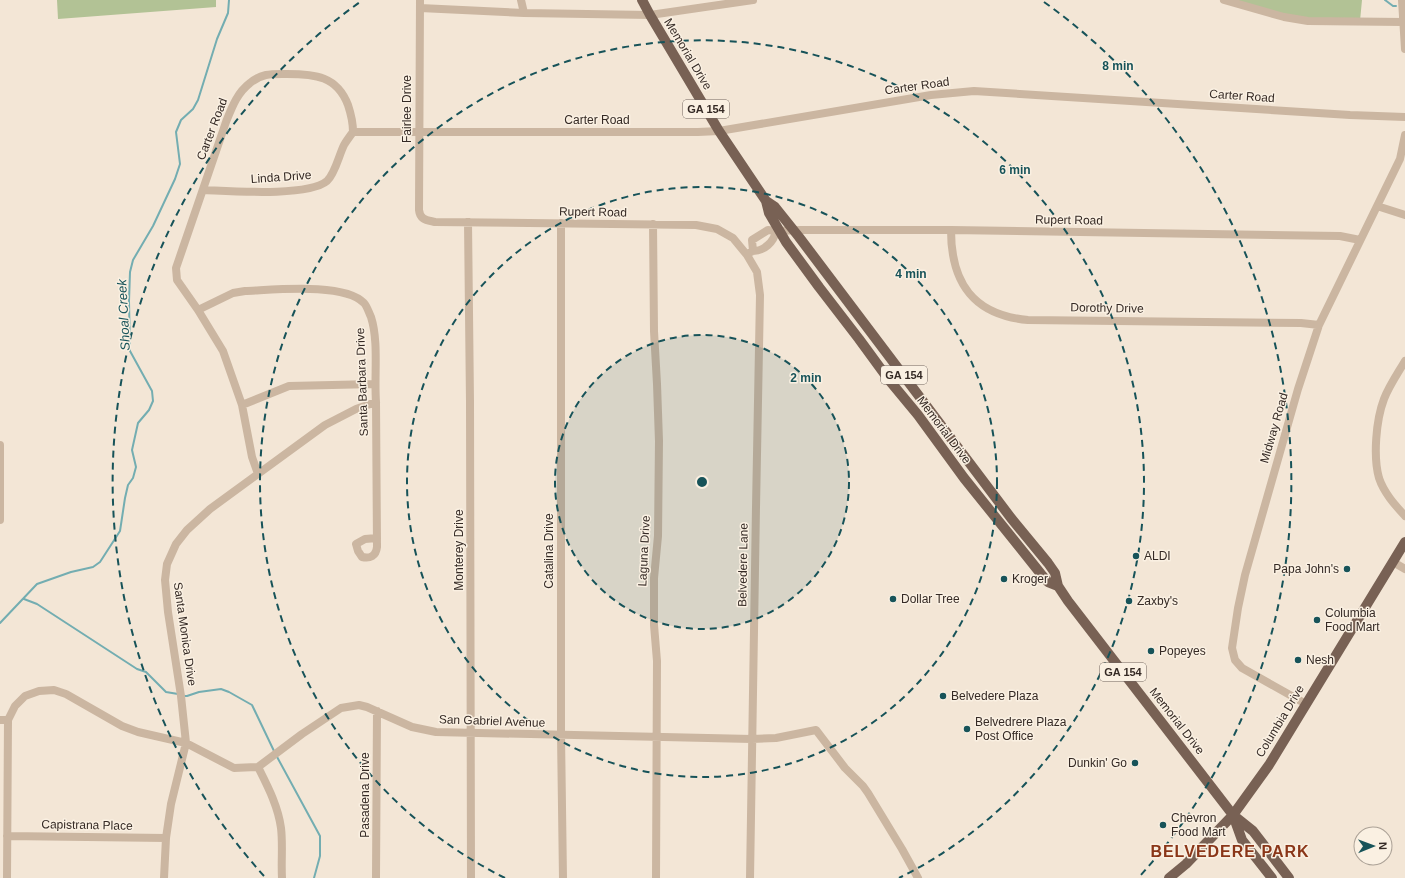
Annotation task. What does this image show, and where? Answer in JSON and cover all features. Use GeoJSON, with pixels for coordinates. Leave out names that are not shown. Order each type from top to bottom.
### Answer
{"type":"FeatureCollection","features":[{"type":"Feature","properties":{"kind":"main road","name":"Memorial Drive"},"geometry":{"type":"LineString","coordinates":[[642,0],[719,131],[766,201],[769,213],[778,231],[889,380],[918,415],[980,498],[1048,582],[1058,586]]}},
{"type":"Feature","properties":{"kind":"main road","name":"Memorial Drive"},"geometry":{"type":"LineString","coordinates":[[766,201],[775,207],[793,230],[872,332],[1011,518],[1048,563],[1055,573],[1058,586],[1078,614],[1232,815],[1253,831],[1289,878]]}},
{"type":"Feature","properties":{"kind":"main road","name":"Columbia Drive"},"geometry":{"type":"LineString","coordinates":[[1169,878],[1186,864],[1232,815],[1269,765],[1405,542]]}},
{"type":"Feature","properties":{"kind":"main road","name":"Memorial Drive"},"geometry":{"type":"LineString","coordinates":[[1232,815],[1242,840],[1272,878]]}},
{"type":"Feature","properties":{"kind":"street"},"geometry":{"type":"LineString","coordinates":[[521,0],[524,13]]}},
{"type":"Feature","properties":{"kind":"street"},"geometry":{"type":"LineString","coordinates":[[420,4],[524,13],[650,15],[753,0]]}},
{"type":"Feature","properties":{"kind":"street"},"geometry":{"type":"LineString","coordinates":[[1224,0],[1284,17],[1308,21],[1403,22]]}},
{"type":"Feature","properties":{"kind":"street"},"geometry":{"type":"LineString","coordinates":[[1402,0],[1405,49]]}},
{"type":"Feature","properties":{"kind":"street","name":"Fairlee Drive"},"geometry":{"type":"LineString","coordinates":[[420,4],[419,210],[422,218]]}},
{"type":"Feature","properties":{"kind":"street","name":"Carter Road"},"geometry":{"type":"LineString","coordinates":[[258,474],[252,457],[242,405],[223,351],[198,310],[177,280],[176,268],[226,122],[235,100],[250,82],[264,75],[302,74],[328,80],[337,86],[345,97],[352,118],[353,132],[719,131],[931,95],[974,91],[1350,115],[1405,117]]}},
{"type":"Feature","properties":{"kind":"street","name":"Linda Drive"},"geometry":{"type":"LineString","coordinates":[[203,190],[274,191],[306,189],[319,186],[328,180],[344,144],[353,132]]}},
{"type":"Feature","properties":{"kind":"street","name":"Midway Road"},"geometry":{"type":"LineString","coordinates":[[1306,704],[1242,668],[1235,660],[1232,648],[1238,608],[1245,576],[1298,389],[1319,325],[1400,159],[1405,136]]}},
{"type":"Feature","properties":{"kind":"street"},"geometry":{"type":"LineString","coordinates":[[1377,206],[1405,215]]}},
{"type":"Feature","properties":{"kind":"street","name":"Rupert Road"},"geometry":{"type":"LineString","coordinates":[[422,218],[435,222],[696,225],[717,229],[733,238],[750,253]]}},
{"type":"Feature","properties":{"kind":"street","name":"Monterey Drive"},"geometry":{"type":"LineString","coordinates":[[468,222],[471,878]]}},
{"type":"Feature","properties":{"kind":"street","name":"Catalina Drive"},"geometry":{"type":"LineString","coordinates":[[561,223],[560,735],[563,878]]}},
{"type":"Feature","properties":{"kind":"street","name":"Laguna Drive"},"geometry":{"type":"LineString","coordinates":[[653,224],[654,331],[658,384],[659,442],[658,536],[654,578],[654,625],[657,661],[656,878]]}},
{"type":"Feature","properties":{"kind":"street","name":"Rupert Road"},"geometry":{"type":"LineString","coordinates":[[750,253],[752,240],[768,230],[951,230],[1340,236],[1360,240]]}},
{"type":"Feature","properties":{"kind":"street","name":"Dorothy Drive"},"geometry":{"type":"LineString","coordinates":[[951,230],[951,247],[955,266],[962,283],[971,296],[986,308],[999,315],[1012,318],[1301,323],[1319,325]]}},
{"type":"Feature","properties":{"kind":"street"},"geometry":{"type":"LineString","coordinates":[[750,253],[759,251],[773,241],[778,231]]}},
{"type":"Feature","properties":{"kind":"street","name":"Belvedere Lane"},"geometry":{"type":"LineString","coordinates":[[750,253],[757,272],[760,295],[750,878]]}},
{"type":"Feature","properties":{"kind":"street","name":"Santa Barbara Drive"},"geometry":{"type":"LineString","coordinates":[[198,310],[233,293],[245,291],[324,289],[338,291],[352,296],[364,303],[371,316],[375,346],[376,538]]}},
{"type":"Feature","properties":{"kind":"street"},"geometry":{"type":"LineString","coordinates":[[1405,361],[1392,382],[1384,400],[1379,417],[1376,440],[1379,479],[1387,494],[1405,516]]}},
{"type":"Feature","properties":{"kind":"street"},"geometry":{"type":"LineString","coordinates":[[242,405],[289,386],[375,384]]}},
{"type":"Feature","properties":{"kind":"street","name":"Santa Monica Drive"},"geometry":{"type":"LineString","coordinates":[[164,878],[166,838],[171,804],[186,743],[181,696],[168,612],[165,580],[167,564],[176,544],[187,530],[210,509],[325,425],[356,409],[376,402]]}},
{"type":"Feature","properties":{"kind":"street"},"geometry":{"type":"LineString","coordinates":[[0,445],[0,520]]}},
{"type":"Feature","properties":{"kind":"street"},"geometry":{"type":"LineString","coordinates":[[1393,562],[1405,569]]}},
{"type":"Feature","properties":{"kind":"street"},"geometry":{"type":"LineString","coordinates":[[7,878],[4,720],[25,696],[39,690],[54,690],[66,694],[122,726],[138,732],[186,743],[234,768],[258,767],[271,793],[281,828],[282,878]]}},
{"type":"Feature","properties":{"kind":"street","name":"San Gabriel Avenue"},"geometry":{"type":"LineString","coordinates":[[258,767],[302,734],[341,708],[358,705],[377,711],[412,727],[436,732],[752,739],[776,738],[816,730],[845,768],[868,793],[918,878]]}},
{"type":"Feature","properties":{"kind":"street","name":"Pasadena Drive"},"geometry":{"type":"LineString","coordinates":[[376,878],[377,711]]}},
{"type":"Feature","properties":{"kind":"street","name":"Capistrana Place"},"geometry":{"type":"LineString","coordinates":[[7,836],[166,838]]}},
{"type":"Feature","properties":{"kind":"green space"},"geometry":{"type":"Polygon","coordinates":[[[57,0],[216,0],[216,7],[58,19],[57,0]]]}},
{"type":"Feature","properties":{"kind":"green space"},"geometry":{"type":"Polygon","coordinates":[[[1221,0],[1362,0],[1360,21],[1288,19],[1221,0]]]}},
{"type":"Feature","properties":{"kind":"waterway","name":"Shoal Creek"},"geometry":{"type":"LineString","coordinates":[[0,623],[37,584],[71,572],[93,567],[100,562],[120,531],[128,485],[133,478],[136,467],[132,450],[138,423],[149,410],[153,401],[152,391],[130,351],[130,272],[133,260],[153,226],[175,179],[180,164],[176,132],[181,120],[193,109],[198,100],[217,39],[228,13],[229,0]]}},
{"type":"Feature","properties":{"kind":"waterway"},"geometry":{"type":"LineString","coordinates":[[1385,0],[1393,6],[1396,6]]}},
{"type":"Feature","properties":{"kind":"waterway"},"geometry":{"type":"LineString","coordinates":[[24,599],[37,604],[137,669],[146,672],[166,692],[178,694]]}},
{"type":"Feature","properties":{"kind":"waterway"},"geometry":{"type":"LineString","coordinates":[[184,696],[221,689],[252,705],[274,751]]}},
{"type":"Feature","properties":{"kind":"waterway"},"geometry":{"type":"LineString","coordinates":[[276,755],[320,836],[320,856],[314,878]]}},
{"type":"Feature","properties":{"kind":"place","name":"ALDI"},"geometry":{"type":"Point","coordinates":[1136,556]}},
{"type":"Feature","properties":{"kind":"place","name":"Papa John's"},"geometry":{"type":"Point","coordinates":[1347,569]}},
{"type":"Feature","properties":{"kind":"place","name":"Kroger"},"geometry":{"type":"Point","coordinates":[1004,579]}},
{"type":"Feature","properties":{"kind":"place","name":"Dollar Tree"},"geometry":{"type":"Point","coordinates":[893,599]}},
{"type":"Feature","properties":{"kind":"place","name":"Zaxby's"},"geometry":{"type":"Point","coordinates":[1129,601]}},
{"type":"Feature","properties":{"kind":"place","name":"Columbia Food Mart"},"geometry":{"type":"Point","coordinates":[1317,620]}},
{"type":"Feature","properties":{"kind":"place","name":"Popeyes"},"geometry":{"type":"Point","coordinates":[1151,651]}},
{"type":"Feature","properties":{"kind":"place","name":"Nesh"},"geometry":{"type":"Point","coordinates":[1298,660]}},
{"type":"Feature","properties":{"kind":"place","name":"Belvedere Plaza"},"geometry":{"type":"Point","coordinates":[943,696]}},
{"type":"Feature","properties":{"kind":"place","name":"Belvedrere Plaza Post Office"},"geometry":{"type":"Point","coordinates":[967,729]}},
{"type":"Feature","properties":{"kind":"place","name":"Dunkin' Go"},"geometry":{"type":"Point","coordinates":[1135,763]}},
{"type":"Feature","properties":{"kind":"place","name":"Chevron Food Mart"},"geometry":{"type":"Point","coordinates":[1163,825]}},
{"type":"Feature","properties":{"kind":"district","name":"BELVEDERE PARK"},"geometry":{"type":"Point","coordinates":[1230,851]}}]}
